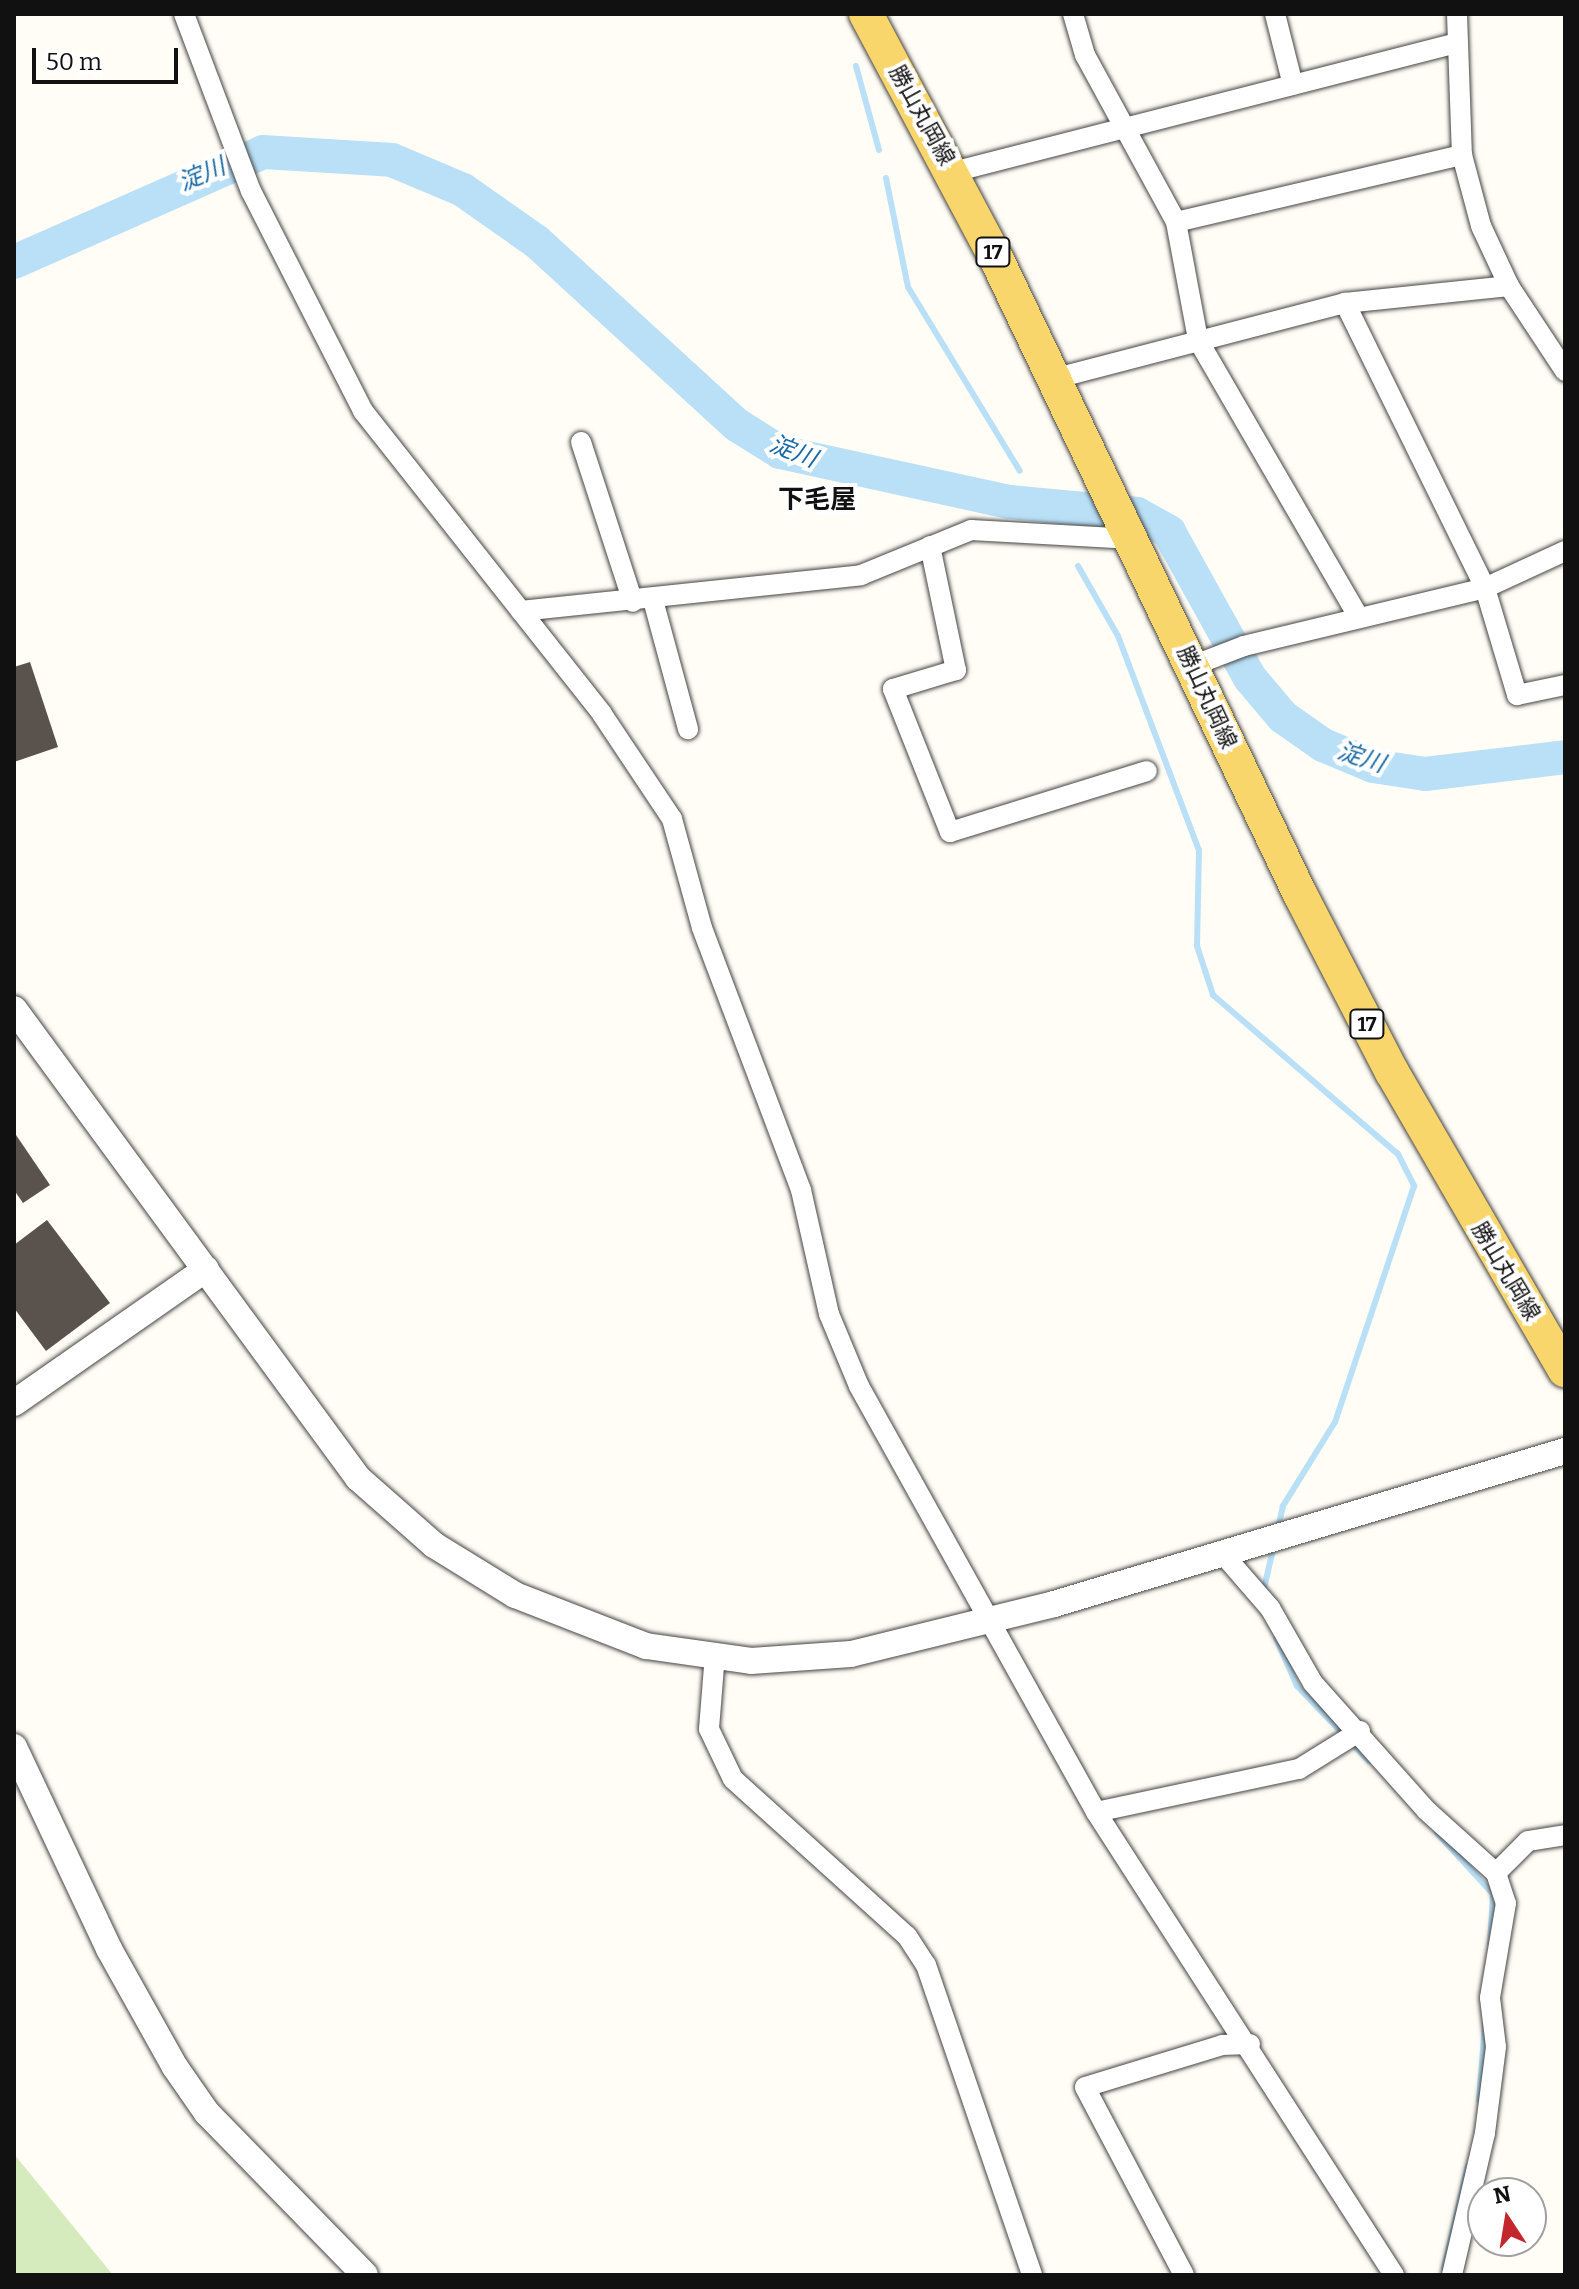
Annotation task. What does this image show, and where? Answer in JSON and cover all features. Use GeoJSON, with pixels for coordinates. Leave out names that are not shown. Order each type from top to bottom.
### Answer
{"type":"FeatureCollection","features":[{"type":"Feature","properties":{"kind":"main road","name":"勝山丸岡線"},"geometry":{"type":"LineString","coordinates":[[866,14],[953,172],[1130,533],[1200,663],[1392,1072],[1565,1370]]}},
{"type":"Feature","properties":{"kind":"street"},"geometry":{"type":"LineString","coordinates":[[184,14],[251,191],[363,411],[641,766],[672,819],[702,928],[789,1153],[829,1314],[859,1386],[987,1622],[1096,1812],[1250,2044],[1394,2275]]}},
{"type":"Feature","properties":{"kind":"street"},"geometry":{"type":"LineString","coordinates":[[1073,14],[1085,55],[1129,126],[1176,222],[1198,340],[1359,618]]}},
{"type":"Feature","properties":{"kind":"street"},"geometry":{"type":"LineString","coordinates":[[1275,14],[1293,85]]}},
{"type":"Feature","properties":{"kind":"street"},"geometry":{"type":"LineString","coordinates":[[1457,14],[1462,155],[1481,226],[1509,286],[1565,371]]}},
{"type":"Feature","properties":{"kind":"street"},"geometry":{"type":"LineString","coordinates":[[953,172],[1457,43]]}},
{"type":"Feature","properties":{"kind":"street"},"geometry":{"type":"LineString","coordinates":[[1176,222],[1462,155]]}},
{"type":"Feature","properties":{"kind":"street"},"geometry":{"type":"LineString","coordinates":[[1053,379],[1345,303],[1509,286]]}},
{"type":"Feature","properties":{"kind":"street"},"geometry":{"type":"LineString","coordinates":[[1345,303],[1485,588],[1517,695],[1565,685]]}},
{"type":"Feature","properties":{"kind":"street"},"geometry":{"type":"LineString","coordinates":[[581,442],[643,601],[688,729]]}},
{"type":"Feature","properties":{"kind":"street"},"geometry":{"type":"LineString","coordinates":[[521,611],[643,601],[861,575],[971,530],[1130,533]]}},
{"type":"Feature","properties":{"kind":"street"},"geometry":{"type":"LineString","coordinates":[[930,546],[956,670],[893,689],[950,832],[1147,771]]}},
{"type":"Feature","properties":{"kind":"street"},"geometry":{"type":"LineString","coordinates":[[1200,663],[1244,646],[1485,588],[1565,551]]}},
{"type":"Feature","properties":{"kind":"street"},"geometry":{"type":"LineString","coordinates":[[14,1009],[358,1478],[434,1545],[515,1595],[590,1629],[751,1661],[851,1654],[987,1622],[1565,1451]]}},
{"type":"Feature","properties":{"kind":"street"},"geometry":{"type":"LineString","coordinates":[[14,1403],[206,1269]]}},
{"type":"Feature","properties":{"kind":"street"},"geometry":{"type":"LineString","coordinates":[[1223,1554],[1270,1608],[1313,1683],[1360,1731],[1426,1810],[1496,1873],[1506,1903],[1490,1998],[1496,2047],[1452,2275]]}},
{"type":"Feature","properties":{"kind":"street"},"geometry":{"type":"LineString","coordinates":[[715,1654],[709,1729],[733,1779],[907,1936],[926,1965],[1032,2275]]}},
{"type":"Feature","properties":{"kind":"street"},"geometry":{"type":"LineString","coordinates":[[1096,1812],[1299,1769],[1360,1731]]}},
{"type":"Feature","properties":{"kind":"street"},"geometry":{"type":"LineString","coordinates":[[14,1747],[109,1949],[175,2067],[207,2113],[365,2275]]}},
{"type":"Feature","properties":{"kind":"street"},"geometry":{"type":"LineString","coordinates":[[1496,1873],[1528,1841],[1565,1835]]}},
{"type":"Feature","properties":{"kind":"street"},"geometry":{"type":"LineString","coordinates":[[1184,2275],[1085,2087],[1222,2045],[1250,2044]]}},
{"type":"Feature","properties":{"kind":"green space"},"geometry":{"type":"Polygon","coordinates":[[[14,2154],[113,2275],[14,2275],[14,2154]]]}},
{"type":"Feature","properties":{"kind":"building"},"geometry":{"type":"Polygon","coordinates":[[[30,662],[58,747],[14,762],[14,667],[30,662]]]}},
{"type":"Feature","properties":{"kind":"building"},"geometry":{"type":"Polygon","coordinates":[[[14,1132],[50,1185],[23,1203],[14,1190],[14,1132]]]}},
{"type":"Feature","properties":{"kind":"building"},"geometry":{"type":"Polygon","coordinates":[[[47,1220],[110,1303],[46,1351],[14,1308],[14,1245],[47,1220]]]}},
{"type":"Feature","properties":{"kind":"waterway"},"geometry":{"type":"LineString","coordinates":[[856,66],[879,150]]}},
{"type":"Feature","properties":{"kind":"waterway","name":"淀川"},"geometry":{"type":"LineString","coordinates":[[14,262],[263,152],[392,160],[463,190],[537,242],[737,425],[780,452],[1010,502],[1137,514],[1169,532],[1250,678],[1283,717],[1323,745],[1373,766],[1425,774],[1565,757]]}},
{"type":"Feature","properties":{"kind":"waterway"},"geometry":{"type":"LineString","coordinates":[[886,178],[908,287],[1020,471]]}},
{"type":"Feature","properties":{"kind":"waterway"},"geometry":{"type":"LineString","coordinates":[[1078,566],[1118,636],[1199,850],[1197,946],[1213,995],[1398,1154],[1414,1186],[1335,1422],[1283,1506],[1277,1531]]}},
{"type":"Feature","properties":{"kind":"waterway"},"geometry":{"type":"LineString","coordinates":[[1263,1593],[1274,1545]]}},
{"type":"Feature","properties":{"kind":"waterway"},"geometry":{"type":"LineString","coordinates":[[1276,1638],[1297,1686],[1369,1761]]}},
{"type":"Feature","properties":{"kind":"waterway"},"geometry":{"type":"LineString","coordinates":[[1437,1833],[1493,1894],[1490,1944]]}},
{"type":"Feature","properties":{"kind":"waterway"},"geometry":{"type":"LineString","coordinates":[[1479,2100],[1485,2023]]}},
{"type":"Feature","properties":{"kind":"waterway"},"geometry":{"type":"LineString","coordinates":[[1444,2268],[1468,2166]]}},
{"type":"Feature","properties":{"kind":"district","name":"下毛屋"},"geometry":{"type":"Point","coordinates":[817,500]}}]}
